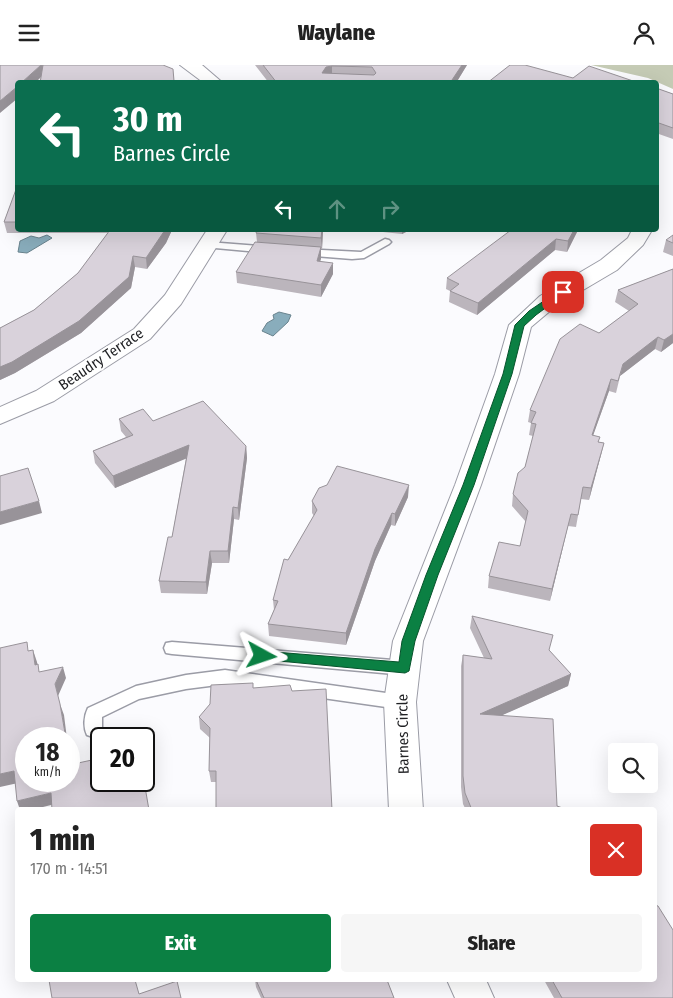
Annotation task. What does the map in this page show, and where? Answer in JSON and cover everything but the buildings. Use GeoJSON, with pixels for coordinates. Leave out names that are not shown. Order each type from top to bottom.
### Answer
{"type":"FeatureCollection","features":[{"type":"Feature","properties":{"kind":"street"},"geometry":{"type":"LineString","coordinates":[[188,65],[201,71],[211,80]]}},
{"type":"Feature","properties":{"kind":"street","name":"Barnes Circle"},"geometry":{"type":"LineString","coordinates":[[406,807],[400,702],[408,641],[508,374],[520,325],[548,301],[608,265],[636,241],[641,232]]}},
{"type":"Feature","properties":{"kind":"street","name":"Beaudry Terrace"},"geometry":{"type":"LineString","coordinates":[[0,417],[45,396],[142,334],[173,299],[212,237]]}},
{"type":"Feature","properties":{"kind":"street"},"geometry":{"type":"LineString","coordinates":[[467,982],[475,998]]}},
{"type":"Feature","properties":{"kind":"lane"},"geometry":{"type":"LineString","coordinates":[[212,237],[290,251],[352,256],[364,255],[385,242]]}},
{"type":"Feature","properties":{"kind":"lane"},"geometry":{"type":"LineString","coordinates":[[172,648],[405,668]]}},
{"type":"Feature","properties":{"kind":"lane"},"geometry":{"type":"LineString","coordinates":[[93,727],[94,713],[136,693],[186,682],[225,677],[400,702]]}},
{"type":"Feature","properties":{"kind":"green space"},"geometry":{"type":"Polygon","coordinates":[[[591,65],[673,65],[673,89],[659,83],[659,80],[591,65]]]}},
{"type":"Feature","properties":{"kind":"water"},"geometry":{"type":"Polygon","coordinates":[[[47,235],[52,238],[27,253],[18,252],[20,241],[31,236],[39,238],[47,235]]]}},
{"type":"Feature","properties":{"kind":"water"},"geometry":{"type":"Polygon","coordinates":[[[279,312],[291,315],[288,322],[273,336],[262,331],[267,323],[274,319],[273,315],[279,312]]]}},
{"type":"Feature","properties":{"kind":"route"},"geometry":{"type":"LineString","coordinates":[[262,656],[405,668],[408,641],[508,374],[520,325],[532,313],[563,292]]}}]}
